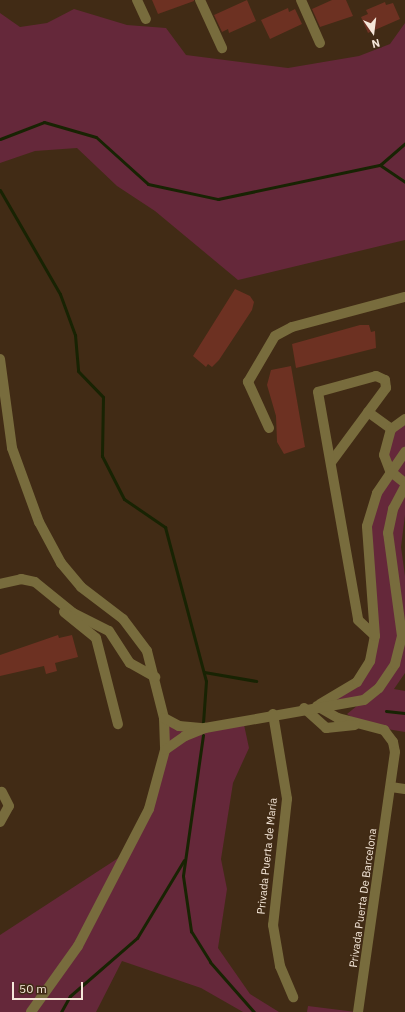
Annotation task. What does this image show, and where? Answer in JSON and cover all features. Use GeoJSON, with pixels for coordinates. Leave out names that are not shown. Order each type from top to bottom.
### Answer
{"type":"FeatureCollection","features":[{"type":"Feature","properties":{"kind":"street"},"geometry":{"type":"LineString","coordinates":[[137,0],[146,19]]}},
{"type":"Feature","properties":{"kind":"street"},"geometry":{"type":"LineString","coordinates":[[200,0],[222,48]]}},
{"type":"Feature","properties":{"kind":"street"},"geometry":{"type":"LineString","coordinates":[[301,0],[320,43]]}},
{"type":"Feature","properties":{"kind":"street"},"geometry":{"type":"LineString","coordinates":[[269,428],[248,382],[275,336],[292,327],[405,297]]}},
{"type":"Feature","properties":{"kind":"street"},"geometry":{"type":"LineString","coordinates":[[0,359],[12,448],[39,522],[60,563],[81,587],[124,619],[147,650],[155,677],[164,718],[165,750],[149,809],[78,946],[31,1012]]}},
{"type":"Feature","properties":{"kind":"street"},"geometry":{"type":"LineString","coordinates":[[332,461],[386,388],[385,380],[376,376],[318,392],[332,461],[358,620],[375,636]]}},
{"type":"Feature","properties":{"kind":"street"},"geometry":{"type":"LineString","coordinates":[[368,412],[391,429]]}},
{"type":"Feature","properties":{"kind":"street"},"geometry":{"type":"LineString","coordinates":[[165,750],[185,736],[205,728],[304,708],[364,700],[379,688],[395,664],[402,636],[388,533],[393,509],[405,484],[390,471],[384,455],[391,429],[405,419]]}},
{"type":"Feature","properties":{"kind":"street"},"geometry":{"type":"LineString","coordinates":[[317,706],[357,682],[370,661],[375,636],[367,526],[377,493],[390,471],[405,452]]}},
{"type":"Feature","properties":{"kind":"street"},"geometry":{"type":"LineString","coordinates":[[0,584],[21,579],[35,582],[58,602],[109,631],[130,663],[155,677]]}},
{"type":"Feature","properties":{"kind":"street"},"geometry":{"type":"LineString","coordinates":[[58,602],[66,615],[96,638],[118,724]]}},
{"type":"Feature","properties":{"kind":"street","name":"Privada Puerta De Barcelona"},"geometry":{"type":"LineString","coordinates":[[317,706],[347,714],[363,725]]}},
{"type":"Feature","properties":{"kind":"street","name":"Privada Puerta De Barcelona"},"geometry":{"type":"LineString","coordinates":[[304,708],[326,728],[363,725],[384,730],[393,742],[391,787],[358,1012]]}},
{"type":"Feature","properties":{"kind":"street","name":"Privada Puerta de María"},"geometry":{"type":"LineString","coordinates":[[273,714],[286,799],[272,925],[280,966],[293,998]]}},
{"type":"Feature","properties":{"kind":"street"},"geometry":{"type":"LineString","coordinates":[[164,718],[179,726],[205,728]]}},
{"type":"Feature","properties":{"kind":"street"},"geometry":{"type":"LineString","coordinates":[[391,787],[405,789]]}},
{"type":"Feature","properties":{"kind":"street"},"geometry":{"type":"LineString","coordinates":[[0,822],[9,806],[2,792]]}},
{"type":"Feature","properties":{"kind":"shaded area"},"geometry":{"type":"Polygon","coordinates":[[[74,9],[127,25],[166,28],[186,55],[288,68],[359,56],[390,44],[405,23],[405,240],[238,280],[155,211],[117,186],[77,148],[35,151],[0,163],[0,13],[20,27],[47,23],[74,9]]]}},
{"type":"Feature","properties":{"kind":"shaded area"},"geometry":{"type":"Polygon","coordinates":[[[405,419],[405,515],[401,547],[405,576],[405,673],[394,689],[405,691],[405,732],[363,725],[347,714],[363,701],[317,706],[339,694],[370,661],[367,526],[390,471],[386,437],[405,419]]]}},
{"type":"Feature","properties":{"kind":"shaded area"},"geometry":{"type":"Polygon","coordinates":[[[164,718],[179,726],[243,720],[249,748],[233,783],[221,859],[227,889],[218,948],[250,994],[279,1012],[243,1012],[201,988],[122,961],[96,1012],[0,1012],[0,935],[126,853],[149,809],[165,750],[164,718]]]}},
{"type":"Feature","properties":{"kind":"shaded area"},"geometry":{"type":"Polygon","coordinates":[[[308,1006],[356,1012],[307,1012],[308,1006]]]}},
{"type":"Feature","properties":{"kind":"building"},"geometry":{"type":"Polygon","coordinates":[[[152,0],[194,0],[194,1],[158,14],[152,0]]]}},
{"type":"Feature","properties":{"kind":"building"},"geometry":{"type":"Polygon","coordinates":[[[247,0],[256,21],[229,33],[228,29],[222,32],[214,15],[247,0]]]}},
{"type":"Feature","properties":{"kind":"building"},"geometry":{"type":"Polygon","coordinates":[[[332,0],[346,0],[353,16],[320,27],[312,9],[332,0]]]}},
{"type":"Feature","properties":{"kind":"building"},"geometry":{"type":"Polygon","coordinates":[[[385,2],[386,5],[393,3],[400,19],[368,33],[361,17],[368,14],[366,10],[385,2]]]}},
{"type":"Feature","properties":{"kind":"building"},"geometry":{"type":"Polygon","coordinates":[[[288,8],[289,12],[295,9],[302,24],[270,39],[261,20],[288,8]]]}},
{"type":"Feature","properties":{"kind":"building"},"geometry":{"type":"Polygon","coordinates":[[[235,289],[250,296],[254,302],[252,310],[219,360],[212,367],[208,364],[206,367],[193,356],[235,289]]]}},
{"type":"Feature","properties":{"kind":"building"},"geometry":{"type":"Polygon","coordinates":[[[360,325],[369,325],[371,332],[375,331],[376,348],[296,368],[292,344],[360,325]]]}},
{"type":"Feature","properties":{"kind":"building"},"geometry":{"type":"Polygon","coordinates":[[[291,366],[305,447],[284,454],[277,442],[276,416],[267,385],[271,370],[291,366]]]}},
{"type":"Feature","properties":{"kind":"building"},"geometry":{"type":"Polygon","coordinates":[[[58,635],[59,638],[72,635],[78,657],[55,663],[57,671],[46,674],[44,666],[0,676],[0,655],[58,635]]]}},
{"type":"Feature","properties":{"kind":"waterway"},"geometry":{"type":"LineString","coordinates":[[0,139],[44,122],[96,137],[148,184],[218,199],[380,165],[405,143]]}},
{"type":"Feature","properties":{"kind":"waterway"},"geometry":{"type":"LineString","coordinates":[[380,165],[405,182]]}},
{"type":"Feature","properties":{"kind":"waterway"},"geometry":{"type":"LineString","coordinates":[[0,190],[60,294],[75,335],[78,371],[103,397],[102,456],[124,499],[165,527],[206,681],[203,723]]}},
{"type":"Feature","properties":{"kind":"waterway"},"geometry":{"type":"LineString","coordinates":[[204,672],[256,681]]}},
{"type":"Feature","properties":{"kind":"waterway"},"geometry":{"type":"LineString","coordinates":[[386,711],[405,713]]}},
{"type":"Feature","properties":{"kind":"waterway"},"geometry":{"type":"LineString","coordinates":[[203,735],[183,876],[191,931],[210,962],[254,1012]]}},
{"type":"Feature","properties":{"kind":"waterway"},"geometry":{"type":"LineString","coordinates":[[61,1012],[70,996],[137,938],[184,860]]}}]}
